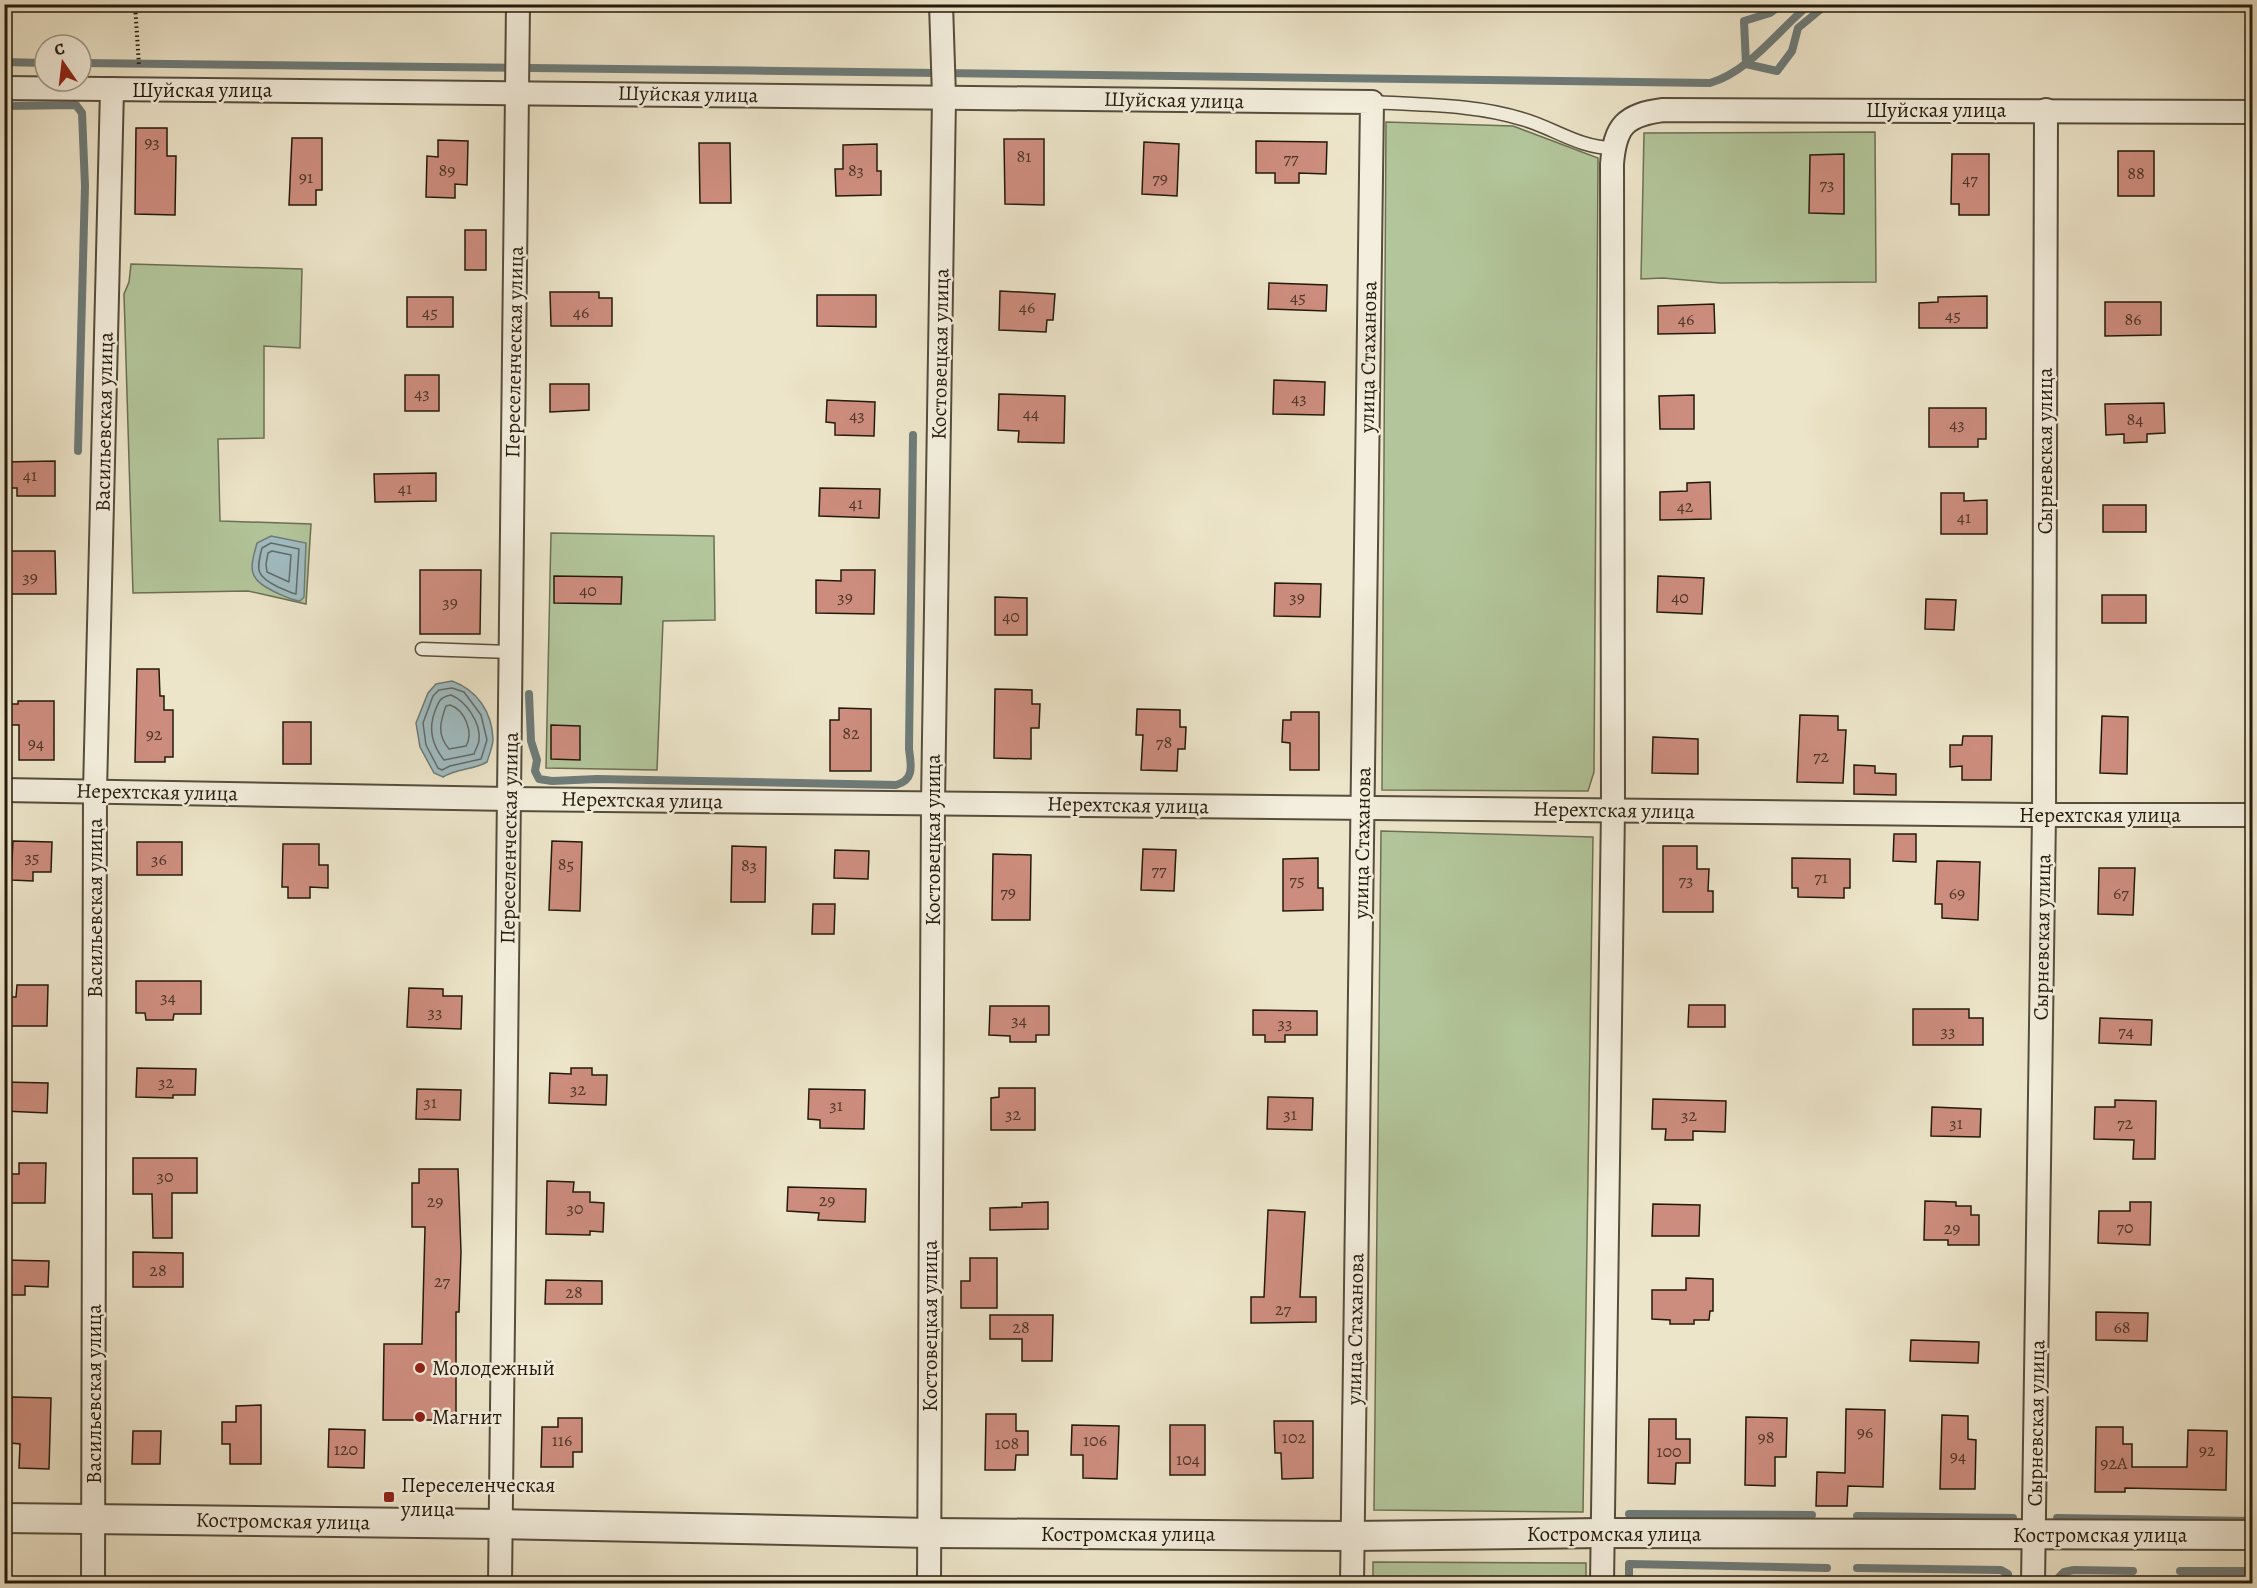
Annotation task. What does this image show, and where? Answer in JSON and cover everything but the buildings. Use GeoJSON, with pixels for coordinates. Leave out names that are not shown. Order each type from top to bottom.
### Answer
{"type":"FeatureCollection","features":[{"type":"Feature","properties":{"kind":"street","name":"Переселенческая улица"},"geometry":{"type":"LineString","coordinates":[[500,1584],[518,4]]}},
{"type":"Feature","properties":{"kind":"street","name":"Костовецкая улица"},"geometry":{"type":"LineString","coordinates":[[929,1584],[933,803],[944,91],[941,4]]}},
{"type":"Feature","properties":{"kind":"street","name":"Шуйская улица"},"geometry":{"type":"LineString","coordinates":[[4,88],[112,89],[517,77],[1371,102]]}},
{"type":"Feature","properties":{"kind":"street","name":"Васильевская улица"},"geometry":{"type":"LineString","coordinates":[[93,1584],[95,791],[112,89]]}},
{"type":"Feature","properties":{"kind":"street","name":"улица Стаханова"},"geometry":{"type":"LineString","coordinates":[[1352,1584],[1371,102]]}},
{"type":"Feature","properties":{"kind":"street","name":"Шуйская улица"},"geometry":{"type":"LineString","coordinates":[[1613,148],[1623,124],[1633,117],[1663,110],[2253,112]]}},
{"type":"Feature","properties":{"kind":"street","name":"Сырневская улица"},"geometry":{"type":"LineString","coordinates":[[2033,1584],[2044,815],[2046,110]]}},
{"type":"Feature","properties":{"kind":"street"},"geometry":{"type":"LineString","coordinates":[[1602,1584],[1613,810],[1613,148]]}},
{"type":"Feature","properties":{"kind":"street","name":"Нерехтская улица"},"geometry":{"type":"LineString","coordinates":[[4,790],[510,799],[2044,815],[2253,815]]}},
{"type":"Feature","properties":{"kind":"street","name":"Костромская улица"},"geometry":{"type":"LineString","coordinates":[[4,1518],[501,1524],[930,1533],[1352,1536],[1603,1533],[2253,1536]]}},
{"type":"Feature","properties":{"kind":"lane"},"geometry":{"type":"LineString","coordinates":[[1371,102],[1493,112],[1523,119],[1589,146],[1613,148]]}},
{"type":"Feature","properties":{"kind":"lane"},"geometry":{"type":"LineString","coordinates":[[422,649],[511,652]]}},
{"type":"Feature","properties":{"kind":"path"},"geometry":{"type":"LineString","coordinates":[[135,4],[140,56]]}},
{"type":"Feature","properties":{"kind":"green space"},"geometry":{"type":"Polygon","coordinates":[[[1386,122],[1513,126],[1598,158],[1594,772],[1588,791],[1382,790],[1386,122]]]}},
{"type":"Feature","properties":{"kind":"green space"},"geometry":{"type":"Polygon","coordinates":[[[1875,132],[1876,282],[1720,283],[1663,278],[1641,279],[1644,133],[1875,132]]]}},
{"type":"Feature","properties":{"kind":"green space"},"geometry":{"type":"Polygon","coordinates":[[[131,264],[302,269],[300,348],[264,346],[264,438],[218,439],[220,521],[311,524],[306,604],[248,591],[133,593],[124,294],[129,282],[131,264]]]}},
{"type":"Feature","properties":{"kind":"green space"},"geometry":{"type":"Polygon","coordinates":[[[551,533],[714,536],[715,620],[663,621],[657,770],[546,768],[551,533]]]}},
{"type":"Feature","properties":{"kind":"green space"},"geometry":{"type":"Polygon","coordinates":[[[1381,831],[1593,837],[1583,1512],[1374,1510],[1381,831]]]}},
{"type":"Feature","properties":{"kind":"green space"},"geometry":{"type":"Polygon","coordinates":[[[1373,1562],[1586,1563],[1586,1583],[1373,1583],[1373,1562]]]}},
{"type":"Feature","properties":{"kind":"water"},"geometry":{"type":"Polygon","coordinates":[[[271,536],[306,543],[304,597],[300,601],[265,587],[255,577],[252,566],[257,543],[271,536]]]}},
{"type":"Feature","properties":{"kind":"water"},"geometry":{"type":"Polygon","coordinates":[[[452,681],[469,690],[481,703],[490,720],[493,742],[487,762],[443,777],[434,773],[420,747],[416,723],[428,693],[436,684],[452,681]]]}},
{"type":"Feature","properties":{"kind":"waterway"},"geometry":{"type":"LineString","coordinates":[[1782,4],[1770,13],[1744,21],[1746,64],[1777,71],[1792,51],[1798,28],[1827,4]]}},
{"type":"Feature","properties":{"kind":"waterway"},"geometry":{"type":"LineString","coordinates":[[93,63],[1303,76],[1710,83],[1751,60],[1810,4]]}},
{"type":"Feature","properties":{"kind":"waterway"},"geometry":{"type":"LineString","coordinates":[[4,62],[33,63]]}},
{"type":"Feature","properties":{"kind":"waterway"},"geometry":{"type":"LineString","coordinates":[[4,106],[76,105],[82,113],[85,186],[78,451]]}},
{"type":"Feature","properties":{"kind":"waterway"},"geometry":{"type":"LineString","coordinates":[[529,694],[531,741],[537,760],[535,771],[539,779],[896,785],[902,783],[909,776],[911,766],[909,749],[913,435]]}},
{"type":"Feature","properties":{"kind":"waterway"},"geometry":{"type":"LineString","coordinates":[[1629,1514],[1812,1515]]}},
{"type":"Feature","properties":{"kind":"waterway"},"geometry":{"type":"LineString","coordinates":[[1857,1516],[2013,1518]]}},
{"type":"Feature","properties":{"kind":"waterway"},"geometry":{"type":"LineString","coordinates":[[2057,1518],[2252,1521]]}},
{"type":"Feature","properties":{"kind":"waterway"},"geometry":{"type":"LineString","coordinates":[[1629,1584],[1629,1564],[1827,1568]]}},
{"type":"Feature","properties":{"kind":"waterway"},"geometry":{"type":"LineString","coordinates":[[1857,1568],[2001,1570],[2008,1574],[2009,1584]]}},
{"type":"Feature","properties":{"kind":"waterway"},"geometry":{"type":"LineString","coordinates":[[2059,1584],[2059,1577],[2064,1572],[2074,1570],[2133,1571]]}},
{"type":"Feature","properties":{"kind":"waterway"},"geometry":{"type":"LineString","coordinates":[[2180,1571],[2247,1571]]}},
{"type":"Feature","properties":{"kind":"place","name":"Молодежный"},"geometry":{"type":"Point","coordinates":[420,1368]}},
{"type":"Feature","properties":{"kind":"place","name":"Магнит"},"geometry":{"type":"Point","coordinates":[420,1417]}},
{"type":"Feature","properties":{"kind":"place","name":"Переселенческая улица"},"geometry":{"type":"Point","coordinates":[389,1497]}}]}
